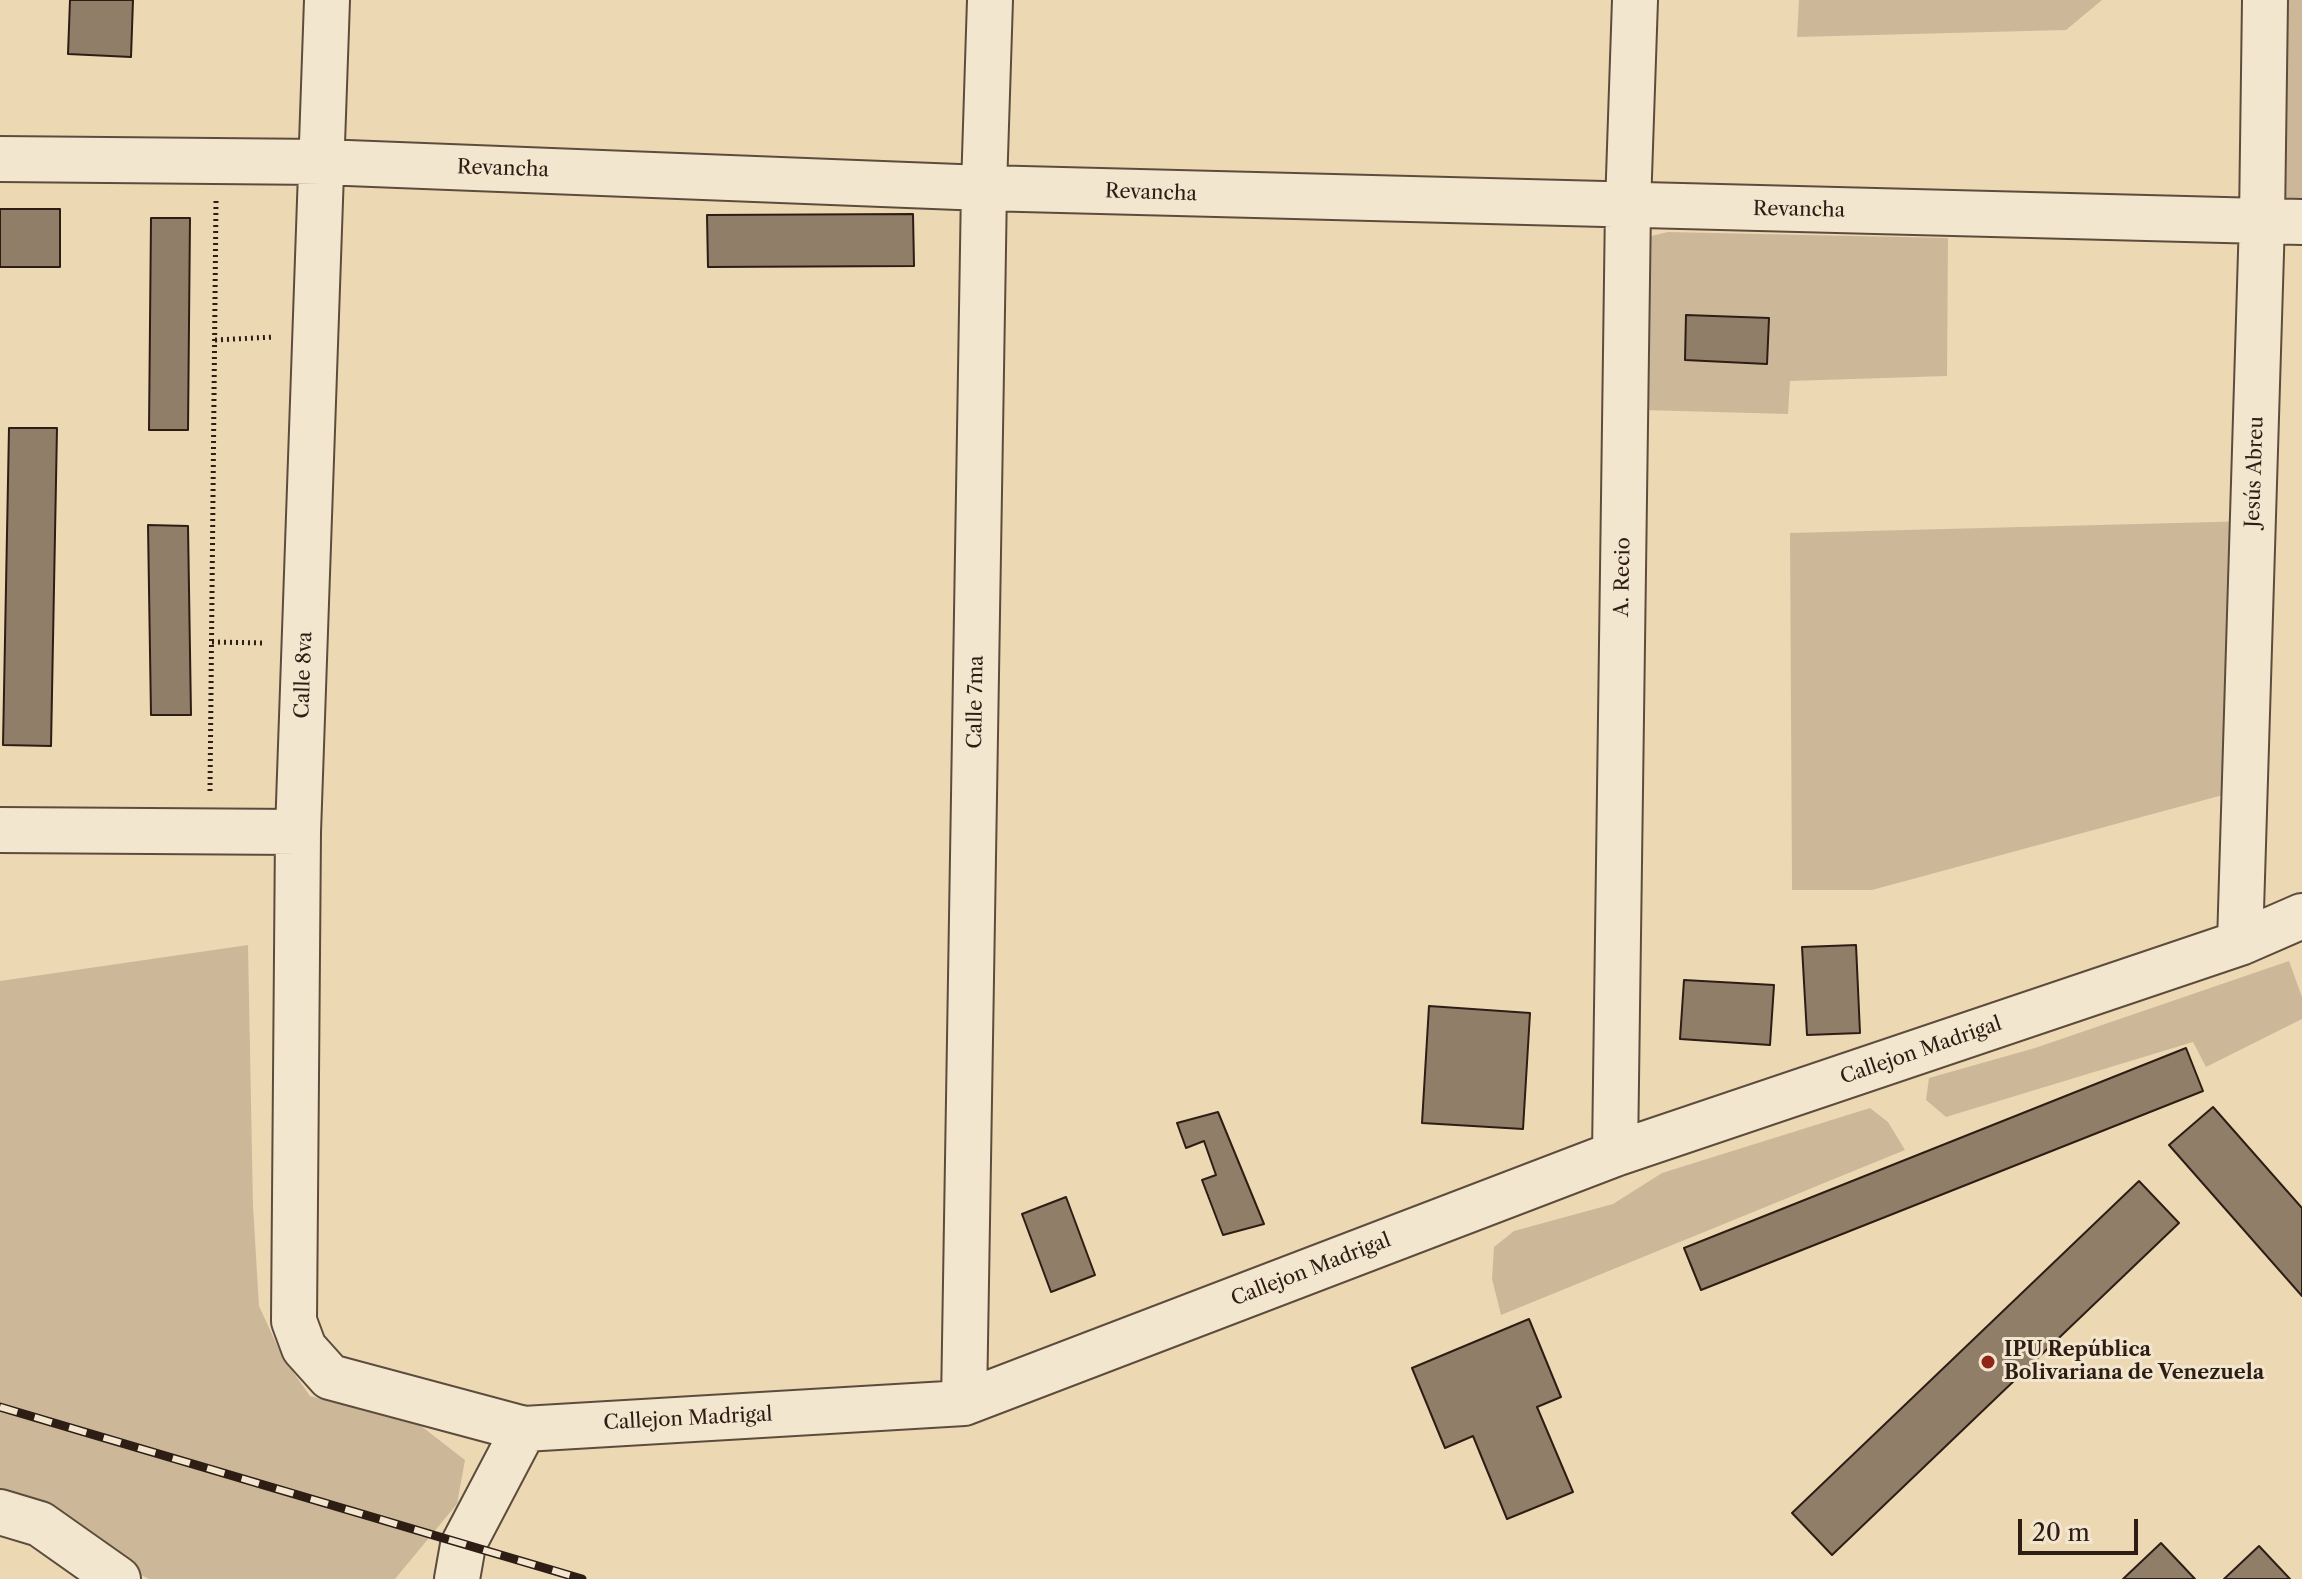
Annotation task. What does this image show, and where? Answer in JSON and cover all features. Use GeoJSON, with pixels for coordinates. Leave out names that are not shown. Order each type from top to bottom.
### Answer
{"type":"FeatureCollection","features":[{"type":"Feature","properties":{"kind":"street","name":"Calle 8va"},"geometry":{"type":"LineString","coordinates":[[304,1348],[294,1321],[298,832],[327,0]]}},
{"type":"Feature","properties":{"kind":"street","name":"Calle 7ma"},"geometry":{"type":"LineString","coordinates":[[964,1403],[984,188],[990,0]]}},
{"type":"Feature","properties":{"kind":"street","name":"A. Recio"},"geometry":{"type":"LineString","coordinates":[[1615,1154],[1628,206],[1635,0]]}},
{"type":"Feature","properties":{"kind":"street","name":"Jesús Abreu"},"geometry":{"type":"LineString","coordinates":[[2240,943],[2282,221],[2265,0]]}},
{"type":"Feature","properties":{"kind":"street","name":"Revancha"},"geometry":{"type":"LineString","coordinates":[[0,159],[322,162],[984,188],[2282,221]]}},
{"type":"Feature","properties":{"kind":"street"},"geometry":{"type":"LineString","coordinates":[[0,830],[298,832]]}},
{"type":"Feature","properties":{"kind":"street","name":"Callejon Madrigal"},"geometry":{"type":"LineString","coordinates":[[304,1348],[330,1377],[524,1429],[964,1403],[1615,1154],[2240,943],[2302,916]]}},
{"type":"Feature","properties":{"kind":"street"},"geometry":{"type":"LineString","coordinates":[[457,1579],[463,1545],[524,1429]]}},
{"type":"Feature","properties":{"kind":"street"},"geometry":{"type":"LineString","coordinates":[[0,1512],[40,1524],[118,1579]]}},
{"type":"Feature","properties":{"kind":"path"},"geometry":{"type":"LineString","coordinates":[[210,832],[216,160]]}},
{"type":"Feature","properties":{"kind":"path"},"geometry":{"type":"LineString","coordinates":[[215,340],[315,335]]}},
{"type":"Feature","properties":{"kind":"shaded area"},"geometry":{"type":"Polygon","coordinates":[[[1799,0],[2102,0],[2066,30],[1797,37],[1799,0]]]}},
{"type":"Feature","properties":{"kind":"shaded area"},"geometry":{"type":"Polygon","coordinates":[[[2265,0],[2302,0],[2302,222],[2262,220],[2265,0]]]}},
{"type":"Feature","properties":{"kind":"shaded area"},"geometry":{"type":"Polygon","coordinates":[[[1668,232],[1948,238],[1947,376],[1790,381],[1788,414],[1643,410],[1636,249],[1651,236],[1668,232]]]}},
{"type":"Feature","properties":{"kind":"shaded area"},"geometry":{"type":"Polygon","coordinates":[[[2253,521],[2245,789],[1872,890],[1792,890],[1790,533],[2253,521]]]}},
{"type":"Feature","properties":{"kind":"shaded area"},"geometry":{"type":"Polygon","coordinates":[[[248,945],[253,1206],[259,1306],[282,1356],[310,1396],[421,1426],[465,1460],[457,1504],[395,1579],[149,1579],[40,1524],[0,1512],[0,981],[248,945]]]}},
{"type":"Feature","properties":{"kind":"shaded area"},"geometry":{"type":"Polygon","coordinates":[[[2289,961],[2302,997],[2302,1019],[2206,1067],[2193,1042],[1946,1117],[1926,1100],[1929,1078],[2035,1048],[2289,961]]]}},
{"type":"Feature","properties":{"kind":"shaded area"},"geometry":{"type":"Polygon","coordinates":[[[1870,1108],[1888,1122],[1905,1150],[1501,1315],[1492,1279],[1494,1247],[1514,1231],[1613,1204],[1662,1173],[1870,1108]]]}},
{"type":"Feature","properties":{"kind":"building"},"geometry":{"type":"Polygon","coordinates":[[[70,0],[133,0],[131,57],[68,54],[70,0]]]}},
{"type":"Feature","properties":{"kind":"building"},"geometry":{"type":"Polygon","coordinates":[[[0,209],[60,209],[60,267],[0,267],[0,209]]]}},
{"type":"Feature","properties":{"kind":"building"},"geometry":{"type":"Polygon","coordinates":[[[913,214],[914,266],[708,267],[707,215],[913,214]]]}},
{"type":"Feature","properties":{"kind":"building"},"geometry":{"type":"Polygon","coordinates":[[[151,218],[190,218],[188,430],[149,430],[151,218]]]}},
{"type":"Feature","properties":{"kind":"building"},"geometry":{"type":"Polygon","coordinates":[[[1686,315],[1769,318],[1767,364],[1685,360],[1686,315]]]}},
{"type":"Feature","properties":{"kind":"building"},"geometry":{"type":"Polygon","coordinates":[[[9,428],[57,428],[51,746],[3,745],[9,428]]]}},
{"type":"Feature","properties":{"kind":"building"},"geometry":{"type":"Polygon","coordinates":[[[148,525],[188,526],[191,715],[151,715],[148,525]]]}},
{"type":"Feature","properties":{"kind":"building"},"geometry":{"type":"Polygon","coordinates":[[[1856,945],[1860,1033],[1807,1035],[1802,947],[1856,945]]]}},
{"type":"Feature","properties":{"kind":"building"},"geometry":{"type":"Polygon","coordinates":[[[1684,980],[1774,985],[1770,1045],[1680,1039],[1684,980]]]}},
{"type":"Feature","properties":{"kind":"building"},"geometry":{"type":"Polygon","coordinates":[[[1429,1006],[1530,1013],[1523,1129],[1422,1123],[1429,1006]]]}},
{"type":"Feature","properties":{"kind":"building"},"geometry":{"type":"Polygon","coordinates":[[[2186,1048],[2203,1091],[1701,1290],[1684,1248],[2186,1048]]]}},
{"type":"Feature","properties":{"kind":"building"},"geometry":{"type":"Polygon","coordinates":[[[2213,1107],[2302,1208],[2302,1296],[2169,1145],[2213,1107]]]}},
{"type":"Feature","properties":{"kind":"building"},"geometry":{"type":"Polygon","coordinates":[[[1218,1112],[1264,1224],[1223,1235],[1202,1180],[1216,1175],[1204,1141],[1186,1148],[1177,1123],[1218,1112]]]}},
{"type":"Feature","properties":{"kind":"building"},"geometry":{"type":"Polygon","coordinates":[[[2139,1181],[2179,1223],[1832,1555],[1792,1513],[2139,1181]]]}},
{"type":"Feature","properties":{"kind":"building"},"geometry":{"type":"Polygon","coordinates":[[[1066,1197],[1095,1275],[1051,1292],[1022,1214],[1066,1197]]]}},
{"type":"Feature","properties":{"kind":"building"},"geometry":{"type":"Polygon","coordinates":[[[1529,1319],[1561,1397],[1537,1407],[1573,1492],[1507,1519],[1473,1436],[1445,1448],[1412,1368],[1529,1319]]]}},
{"type":"Feature","properties":{"kind":"building"},"geometry":{"type":"Polygon","coordinates":[[[2161,1543],[2195,1579],[2123,1579],[2161,1543]]]}},
{"type":"Feature","properties":{"kind":"building"},"geometry":{"type":"Polygon","coordinates":[[[2259,1546],[2290,1579],[2224,1579],[2259,1546]]]}},
{"type":"Feature","properties":{"kind":"railway"},"geometry":{"type":"LineString","coordinates":[[0,1407],[582,1579]]}},
{"type":"Feature","properties":{"kind":"place","name":"IPU República Bolivariana de Venezuela"},"geometry":{"type":"Point","coordinates":[1988,1362]}}]}
